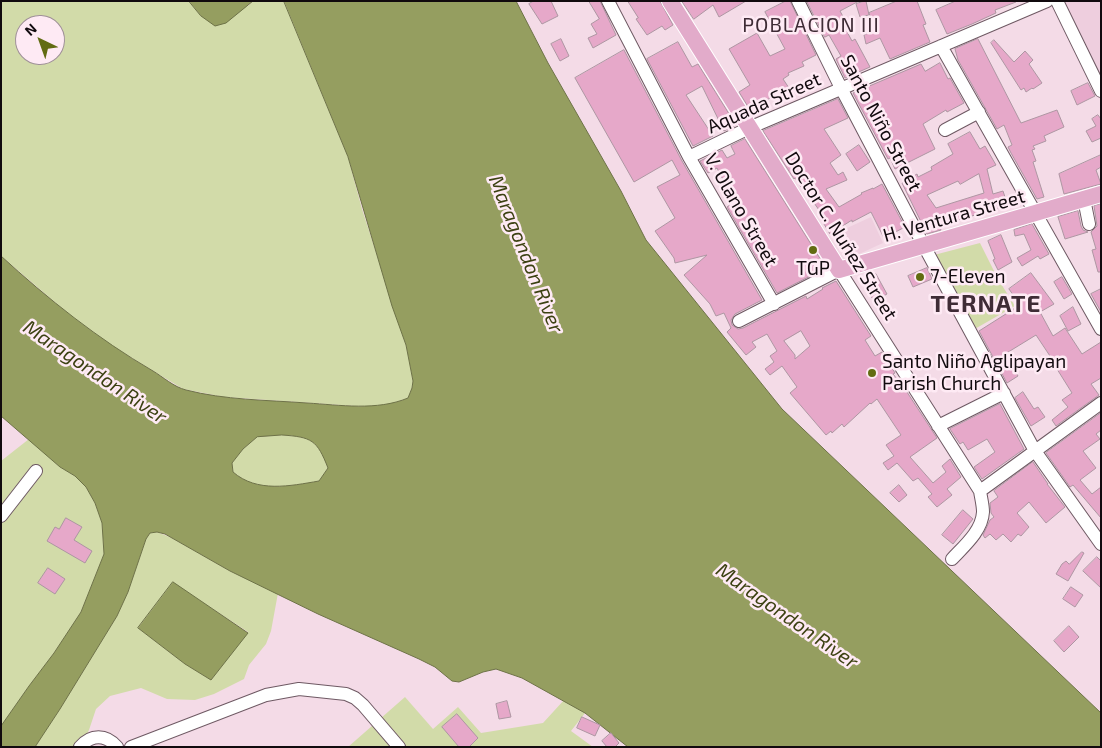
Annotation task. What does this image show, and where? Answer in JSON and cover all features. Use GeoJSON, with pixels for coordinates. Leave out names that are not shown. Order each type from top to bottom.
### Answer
{"type":"FeatureCollection","features":[{"type":"Feature","properties":{"kind":"main road","name":"Doctor C. Nuñez Street"},"geometry":{"type":"LineString","coordinates":[[670,1],[839,270]]}},
{"type":"Feature","properties":{"kind":"main road","name":"H. Ventura Street"},"geometry":{"type":"LineString","coordinates":[[839,270],[1101,194]]}},
{"type":"Feature","properties":{"kind":"street","name":"V. Olano Street"},"geometry":{"type":"LineString","coordinates":[[608,1],[689,157],[774,304]]}},
{"type":"Feature","properties":{"kind":"street","name":"Santo Niño Street"},"geometry":{"type":"LineString","coordinates":[[798,1],[841,88],[924,246],[1035,450],[1101,544]]}},
{"type":"Feature","properties":{"kind":"street","name":"Aquada Street"},"geometry":{"type":"LineString","coordinates":[[689,157],[749,128],[1047,1]]}},
{"type":"Feature","properties":{"kind":"street"},"geometry":{"type":"LineString","coordinates":[[1057,1],[1101,91]]}},
{"type":"Feature","properties":{"kind":"street"},"geometry":{"type":"LineString","coordinates":[[941,46],[1101,329]]}},
{"type":"Feature","properties":{"kind":"street"},"geometry":{"type":"LineString","coordinates":[[945,130],[979,112]]}},
{"type":"Feature","properties":{"kind":"street"},"geometry":{"type":"LineString","coordinates":[[1084,199],[1090,224]]}},
{"type":"Feature","properties":{"kind":"street","name":"H. Ventura Street"},"geometry":{"type":"LineString","coordinates":[[739,321],[839,270]]}},
{"type":"Feature","properties":{"kind":"street","name":"Doctor C. Nuñez Street"},"geometry":{"type":"LineString","coordinates":[[839,270],[980,491]]}},
{"type":"Feature","properties":{"kind":"street"},"geometry":{"type":"LineString","coordinates":[[938,426],[1004,393]]}},
{"type":"Feature","properties":{"kind":"street"},"geometry":{"type":"LineString","coordinates":[[952,559],[972,538],[979,525],[982,512],[980,491],[1101,402]]}},
{"type":"Feature","properties":{"kind":"street"},"geometry":{"type":"LineString","coordinates":[[1,516],[36,471]]}},
{"type":"Feature","properties":{"kind":"street"},"geometry":{"type":"LineString","coordinates":[[130,747],[266,695],[299,690],[346,694],[355,698],[400,747]]}},
{"type":"Feature","properties":{"kind":"street"},"geometry":{"type":"LineString","coordinates":[[80,747],[90,738],[101,737],[112,741],[117,747]]}},
{"type":"Feature","properties":{"kind":"shaded area"},"geometry":{"type":"Polygon","coordinates":[[[1,1],[189,1],[201,16],[248,6],[253,1],[284,1],[348,157],[362,209],[406,345],[413,381],[408,398],[381,406],[355,406],[224,397],[183,389],[112,346],[71,316],[1,256],[1,1]]]}},
{"type":"Feature","properties":{"kind":"shaded area"},"geometry":{"type":"Polygon","coordinates":[[[1101,1],[1101,78],[1064,2],[1101,1]]]}},
{"type":"Feature","properties":{"kind":"shaded area"},"geometry":{"type":"Polygon","coordinates":[[[871,217],[883,243],[846,260],[834,234],[871,217]]]}},
{"type":"Feature","properties":{"kind":"shaded area"},"geometry":{"type":"Polygon","coordinates":[[[980,243],[998,279],[1015,306],[973,330],[934,255],[980,243]]]}},
{"type":"Feature","properties":{"kind":"shaded area"},"geometry":{"type":"Polygon","coordinates":[[[282,435],[307,439],[317,446],[328,468],[319,481],[285,486],[263,485],[242,479],[233,472],[232,463],[243,449],[257,437],[282,435]]]}},
{"type":"Feature","properties":{"kind":"shaded area"},"geometry":{"type":"Polygon","coordinates":[[[29,439],[86,487],[95,503],[102,523],[104,554],[81,612],[1,726],[1,461],[29,439]]]}},
{"type":"Feature","properties":{"kind":"shaded area"},"geometry":{"type":"Polygon","coordinates":[[[157,532],[172,538],[230,571],[278,593],[271,631],[266,644],[249,665],[244,679],[214,694],[195,700],[167,699],[141,688],[110,696],[96,709],[84,740],[85,747],[35,747],[117,616],[128,592],[146,539],[150,533],[157,532]],[[173,583],[138,628],[185,664],[211,680],[248,632],[173,583]]]}},
{"type":"Feature","properties":{"kind":"shaded area"},"geometry":{"type":"Polygon","coordinates":[[[405,697],[433,729],[458,707],[481,733],[543,723],[564,700],[585,713],[571,731],[593,747],[348,747],[405,697]]]}},
{"type":"Feature","properties":{"kind":"water"},"geometry":{"type":"Polygon","coordinates":[[[189,1],[253,1],[226,23],[215,26],[201,16],[189,1]]]}},
{"type":"Feature","properties":{"kind":"water","name":"Maragondon River"},"geometry":{"type":"Polygon","coordinates":[[[284,1],[516,1],[548,63],[621,191],[646,240],[782,409],[1101,713],[1101,747],[628,747],[585,713],[522,678],[496,669],[459,682],[452,681],[435,667],[318,614],[230,571],[165,534],[157,532],[150,533],[146,539],[128,592],[117,616],[35,747],[1,747],[1,726],[81,612],[104,554],[102,523],[95,503],[86,487],[1,416],[1,256],[55,303],[93,332],[182,389],[231,398],[345,406],[384,405],[396,402],[408,398],[412,388],[413,381],[406,345],[392,306],[348,157],[284,1]],[[282,435],[257,437],[243,449],[232,463],[233,472],[242,479],[263,485],[285,486],[319,481],[328,468],[317,446],[307,439],[282,435]]]}},
{"type":"Feature","properties":{"kind":"water"},"geometry":{"type":"Polygon","coordinates":[[[173,582],[248,633],[211,680],[185,664],[138,628],[173,582]]]}},
{"type":"Feature","properties":{"kind":"building"},"geometry":{"type":"Polygon","coordinates":[[[534,1],[551,1],[558,16],[542,24],[529,4],[534,1]]]}},
{"type":"Feature","properties":{"kind":"building"},"geometry":{"type":"Polygon","coordinates":[[[589,1],[600,1],[616,35],[593,48],[588,38],[597,34],[591,24],[599,19],[589,1]]]}},
{"type":"Feature","properties":{"kind":"building"},"geometry":{"type":"Polygon","coordinates":[[[628,1],[660,1],[673,25],[665,30],[662,26],[647,35],[636,19],[638,18],[628,1]]]}},
{"type":"Feature","properties":{"kind":"building"},"geometry":{"type":"Polygon","coordinates":[[[682,1],[746,1],[719,17],[713,5],[694,19],[682,1]]]}},
{"type":"Feature","properties":{"kind":"building"},"geometry":{"type":"Polygon","coordinates":[[[786,1],[790,1],[816,55],[802,62],[804,66],[788,73],[789,75],[783,79],[789,88],[750,110],[739,92],[750,85],[729,49],[757,33],[770,56],[785,49],[765,12],[786,1]]]}},
{"type":"Feature","properties":{"kind":"building"},"geometry":{"type":"Polygon","coordinates":[[[807,1],[859,1],[840,11],[846,22],[844,26],[852,41],[855,39],[870,67],[845,78],[836,59],[841,56],[829,35],[825,37],[807,1]]]}},
{"type":"Feature","properties":{"kind":"building"},"geometry":{"type":"Polygon","coordinates":[[[866,1],[869,15],[860,17],[856,4],[866,1]]]}},
{"type":"Feature","properties":{"kind":"building"},"geometry":{"type":"Polygon","coordinates":[[[897,1],[917,1],[926,24],[923,25],[930,42],[890,59],[880,38],[866,44],[864,35],[875,30],[869,13],[897,1]]]}},
{"type":"Feature","properties":{"kind":"building"},"geometry":{"type":"Polygon","coordinates":[[[956,1],[1016,2],[995,10],[996,13],[947,34],[936,10],[956,1]]]}},
{"type":"Feature","properties":{"kind":"building"},"geometry":{"type":"Polygon","coordinates":[[[561,39],[569,56],[560,61],[551,44],[561,39]]]}},
{"type":"Feature","properties":{"kind":"building"},"geometry":{"type":"Polygon","coordinates":[[[978,39],[1021,123],[1057,110],[1064,127],[1044,136],[1046,141],[1033,146],[1035,149],[1032,150],[1036,161],[1033,162],[1044,197],[1037,199],[1008,147],[1012,145],[1004,125],[997,129],[958,60],[955,49],[978,39]]]}},
{"type":"Feature","properties":{"kind":"building"},"geometry":{"type":"Polygon","coordinates":[[[994,40],[1014,62],[1025,51],[1033,60],[1029,64],[1042,83],[1026,92],[1024,88],[1021,90],[991,43],[994,40]]]}},
{"type":"Feature","properties":{"kind":"building"},"geometry":{"type":"Polygon","coordinates":[[[678,42],[692,67],[698,64],[736,125],[724,131],[702,86],[686,95],[713,136],[693,146],[647,59],[678,42]]]}},
{"type":"Feature","properties":{"kind":"building"},"geometry":{"type":"Polygon","coordinates":[[[624,50],[682,161],[762,300],[735,314],[731,320],[732,325],[738,329],[743,328],[806,296],[807,299],[836,281],[871,336],[865,340],[875,356],[882,352],[895,373],[893,374],[937,438],[910,457],[933,483],[946,472],[942,466],[950,459],[961,477],[947,489],[952,495],[937,507],[928,497],[932,494],[918,478],[913,481],[897,463],[888,470],[883,463],[894,456],[886,445],[901,435],[877,399],[844,427],[842,424],[832,433],[831,431],[826,435],[790,393],[797,387],[782,366],[770,375],[765,369],[774,362],[770,356],[777,351],[767,334],[752,342],[756,347],[746,355],[727,332],[731,328],[724,313],[716,316],[710,304],[684,275],[707,255],[675,263],[674,258],[655,231],[675,218],[657,187],[680,175],[672,160],[634,182],[575,78],[624,50]],[[801,331],[784,341],[795,355],[795,359],[810,346],[801,331]]]}},
{"type":"Feature","properties":{"kind":"building"},"geometry":{"type":"Polygon","coordinates":[[[940,63],[964,103],[947,112],[946,110],[923,124],[935,149],[895,169],[853,93],[921,64],[925,71],[940,63]]]}},
{"type":"Feature","properties":{"kind":"building"},"geometry":{"type":"Polygon","coordinates":[[[1088,83],[1095,96],[1077,105],[1071,91],[1088,83]]]}},
{"type":"Feature","properties":{"kind":"building"},"geometry":{"type":"Polygon","coordinates":[[[838,99],[848,118],[824,129],[841,155],[830,163],[838,175],[843,172],[847,180],[826,189],[839,207],[861,193],[882,184],[905,227],[884,238],[871,212],[852,222],[852,220],[830,234],[821,219],[824,217],[802,186],[794,179],[763,131],[838,99]]]}},
{"type":"Feature","properties":{"kind":"building"},"geometry":{"type":"Polygon","coordinates":[[[1098,115],[1101,119],[1101,138],[1092,142],[1086,131],[1096,126],[1092,119],[1098,115]]]}},
{"type":"Feature","properties":{"kind":"building"},"geometry":{"type":"Polygon","coordinates":[[[970,132],[980,149],[985,146],[996,165],[987,169],[993,194],[1003,191],[1008,206],[939,225],[941,230],[927,234],[902,183],[917,174],[918,177],[932,170],[931,167],[953,154],[948,144],[970,132]],[[979,174],[960,184],[958,181],[927,195],[936,208],[984,193],[979,174]]]}},
{"type":"Feature","properties":{"kind":"building"},"geometry":{"type":"Polygon","coordinates":[[[745,139],[826,268],[777,293],[727,207],[730,205],[725,196],[730,193],[717,168],[708,173],[700,161],[722,150],[727,158],[735,154],[731,146],[745,139]]]}},
{"type":"Feature","properties":{"kind":"building"},"geometry":{"type":"Polygon","coordinates":[[[859,145],[870,162],[857,171],[846,154],[859,145]]]}},
{"type":"Feature","properties":{"kind":"building"},"geometry":{"type":"Polygon","coordinates":[[[1101,155],[1101,167],[1096,170],[1101,184],[1064,194],[1059,174],[1101,155]]]}},
{"type":"Feature","properties":{"kind":"building"},"geometry":{"type":"Polygon","coordinates":[[[1101,204],[1101,272],[1098,272],[1092,250],[1096,249],[1091,232],[1097,226],[1094,206],[1101,204]]]}},
{"type":"Feature","properties":{"kind":"building"},"geometry":{"type":"Polygon","coordinates":[[[1078,211],[1081,226],[1083,230],[1088,232],[1065,239],[1058,217],[1078,211]]]}},
{"type":"Feature","properties":{"kind":"building"},"geometry":{"type":"Polygon","coordinates":[[[1032,224],[1049,254],[1040,259],[1038,256],[1022,266],[1017,258],[1031,250],[1024,234],[1015,236],[1014,230],[1032,224]]]}},
{"type":"Feature","properties":{"kind":"building"},"geometry":{"type":"Polygon","coordinates":[[[1001,235],[1012,262],[998,270],[988,241],[1001,235]]]}},
{"type":"Feature","properties":{"kind":"building","name":"7-Eleven"},"geometry":{"type":"Polygon","coordinates":[[[927,268],[932,279],[913,287],[908,276],[927,268]]]}},
{"type":"Feature","properties":{"kind":"building"},"geometry":{"type":"Polygon","coordinates":[[[1031,273],[1054,304],[1040,312],[1053,336],[1065,328],[1082,354],[1101,342],[1101,378],[1091,384],[1099,395],[1056,426],[1052,420],[1068,407],[1062,400],[1072,393],[1036,335],[1005,354],[1018,376],[1007,383],[979,331],[1020,305],[1009,289],[1031,273]]]}},
{"type":"Feature","properties":{"kind":"building"},"geometry":{"type":"Polygon","coordinates":[[[876,274],[887,294],[874,301],[862,281],[876,274]]]}},
{"type":"Feature","properties":{"kind":"building"},"geometry":{"type":"Polygon","coordinates":[[[1062,277],[1072,294],[1064,299],[1054,282],[1062,277]]]}},
{"type":"Feature","properties":{"kind":"building"},"geometry":{"type":"Polygon","coordinates":[[[1101,289],[1101,312],[1091,294],[1101,289]]]}},
{"type":"Feature","properties":{"kind":"building"},"geometry":{"type":"Polygon","coordinates":[[[1073,307],[1081,324],[1068,331],[1060,316],[1073,307]]]}},
{"type":"Feature","properties":{"kind":"building"},"geometry":{"type":"Polygon","coordinates":[[[1023,392],[1034,409],[1038,407],[1045,417],[1031,426],[1015,398],[1023,392]]]}},
{"type":"Feature","properties":{"kind":"building"},"geometry":{"type":"Polygon","coordinates":[[[1000,404],[1024,449],[982,479],[974,467],[995,452],[987,439],[968,450],[963,442],[960,444],[950,429],[1000,404]]]}},
{"type":"Feature","properties":{"kind":"building"},"geometry":{"type":"Polygon","coordinates":[[[1101,413],[1101,430],[1096,434],[1100,439],[1083,451],[1096,468],[1080,480],[1092,494],[1101,487],[1101,518],[1073,485],[1070,487],[1046,453],[1101,413]]]}},
{"type":"Feature","properties":{"kind":"building"},"geometry":{"type":"Polygon","coordinates":[[[1033,462],[1065,507],[1046,523],[1029,502],[1017,513],[1029,527],[1021,536],[1018,534],[1011,542],[1003,534],[996,540],[990,534],[985,538],[983,535],[990,520],[994,517],[991,513],[990,503],[998,497],[994,491],[1033,462]]]}},
{"type":"Feature","properties":{"kind":"building"},"geometry":{"type":"Polygon","coordinates":[[[899,485],[907,495],[899,502],[890,493],[899,485]]]}},
{"type":"Feature","properties":{"kind":"building"},"geometry":{"type":"Polygon","coordinates":[[[963,510],[973,519],[953,544],[942,535],[963,510]]]}},
{"type":"Feature","properties":{"kind":"building"},"geometry":{"type":"Polygon","coordinates":[[[66,518],[82,527],[74,540],[92,551],[85,563],[47,541],[55,527],[59,529],[66,518]]]}},
{"type":"Feature","properties":{"kind":"building"},"geometry":{"type":"Polygon","coordinates":[[[1082,552],[1084,553],[1068,581],[1056,574],[1062,564],[1066,561],[1069,564],[1082,552]]]}},
{"type":"Feature","properties":{"kind":"building"},"geometry":{"type":"Polygon","coordinates":[[[1097,557],[1101,561],[1101,588],[1083,571],[1097,557]]]}},
{"type":"Feature","properties":{"kind":"building"},"geometry":{"type":"Polygon","coordinates":[[[48,568],[65,579],[55,594],[38,583],[48,568]]]}},
{"type":"Feature","properties":{"kind":"building"},"geometry":{"type":"Polygon","coordinates":[[[1071,587],[1083,595],[1075,607],[1063,599],[1071,587]]]}},
{"type":"Feature","properties":{"kind":"building"},"geometry":{"type":"Polygon","coordinates":[[[1069,626],[1079,637],[1064,652],[1054,641],[1069,626]]]}},
{"type":"Feature","properties":{"kind":"building"},"geometry":{"type":"Polygon","coordinates":[[[507,701],[511,717],[499,719],[496,704],[507,701]]]}},
{"type":"Feature","properties":{"kind":"building"},"geometry":{"type":"Polygon","coordinates":[[[457,714],[478,738],[469,747],[459,747],[442,727],[457,714]]]}},
{"type":"Feature","properties":{"kind":"building"},"geometry":{"type":"Polygon","coordinates":[[[582,717],[600,725],[595,736],[577,728],[582,717]]]}},
{"type":"Feature","properties":{"kind":"building"},"geometry":{"type":"Polygon","coordinates":[[[611,733],[619,743],[615,747],[607,747],[602,741],[611,733]]]}},
{"type":"Feature","properties":{"kind":"place","name":"TGP"},"geometry":{"type":"Point","coordinates":[813,250]}},
{"type":"Feature","properties":{"kind":"place","name":"7-Eleven"},"geometry":{"type":"Point","coordinates":[920,277]}},
{"type":"Feature","properties":{"kind":"place","name":"Santo Niño Aglipayan Parish Church"},"geometry":{"type":"Point","coordinates":[872,373]}},
{"type":"Feature","properties":{"kind":"district","name":"POBLACION III"},"geometry":{"type":"Point","coordinates":[811,25]}},
{"type":"Feature","properties":{"kind":"district","name":"TERNATE"},"geometry":{"type":"Point","coordinates":[986,304]}}]}
